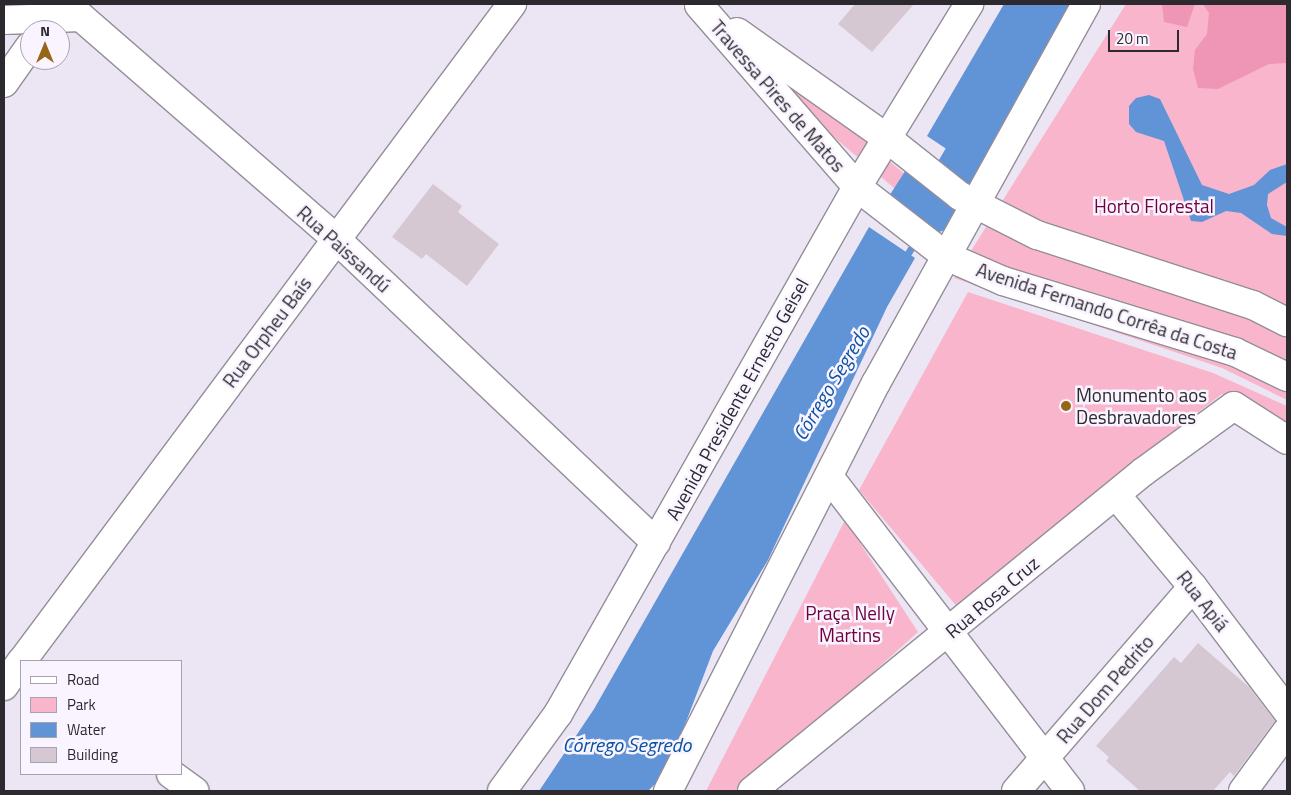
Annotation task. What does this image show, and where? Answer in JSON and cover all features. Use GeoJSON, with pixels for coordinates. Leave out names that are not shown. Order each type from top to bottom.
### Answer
{"type":"FeatureCollection","features":[{"type":"Feature","properties":{"kind":"street","name":"Rua Orpheu Baís"},"geometry":{"type":"LineString","coordinates":[[4,686],[19,658],[512,4]]}},
{"type":"Feature","properties":{"kind":"street","name":"Travessa Pires de Matos"},"geometry":{"type":"LineString","coordinates":[[698,4],[888,140]]}},
{"type":"Feature","properties":{"kind":"street","name":"Travessa Pires de Matos"},"geometry":{"type":"LineString","coordinates":[[698,4],[858,187]]}},
{"type":"Feature","properties":{"kind":"street","name":"Avenida Presidente Ernesto Geisel"},"geometry":{"type":"LineString","coordinates":[[502,791],[558,714],[858,187],[969,4]]}},
{"type":"Feature","properties":{"kind":"street"},"geometry":{"type":"LineString","coordinates":[[668,791],[830,478],[937,250],[1086,4]]}},
{"type":"Feature","properties":{"kind":"street","name":"Rua Paissandú"},"geometry":{"type":"LineString","coordinates":[[57,20],[86,10],[336,239],[656,543]]}},
{"type":"Feature","properties":{"kind":"street","name":"Rua Paissandú"},"geometry":{"type":"LineString","coordinates":[[4,20],[20,22]]}},
{"type":"Feature","properties":{"kind":"street"},"geometry":{"type":"LineString","coordinates":[[4,83],[20,60]]}},
{"type":"Feature","properties":{"kind":"street"},"geometry":{"type":"LineString","coordinates":[[888,140],[911,160],[968,201],[1037,235],[1253,305],[1287,322]]}},
{"type":"Feature","properties":{"kind":"street","name":"Avenida Fernando Corrêa da Costa"},"geometry":{"type":"LineString","coordinates":[[858,187],[937,250],[1003,281],[1235,352],[1287,377]]}},
{"type":"Feature","properties":{"kind":"street","name":"Rua Rosa Cruz"},"geometry":{"type":"LineString","coordinates":[[752,791],[947,635],[1116,495],[1234,406],[1287,440]]}},
{"type":"Feature","properties":{"kind":"street"},"geometry":{"type":"LineString","coordinates":[[830,478],[1043,761],[1070,791]]}},
{"type":"Feature","properties":{"kind":"street","name":"Rua Apiá"},"geometry":{"type":"LineString","coordinates":[[1116,495],[1193,586],[1287,711]]}},
{"type":"Feature","properties":{"kind":"street","name":"Rua Dom Pedrito"},"geometry":{"type":"LineString","coordinates":[[1016,791],[1193,586]]}},
{"type":"Feature","properties":{"kind":"street"},"geometry":{"type":"LineString","coordinates":[[1243,791],[1287,731]]}},
{"type":"Feature","properties":{"kind":"street"},"geometry":{"type":"LineString","coordinates":[[172,775],[194,791]]}},
{"type":"Feature","properties":{"kind":"green space","name":"Horto Florestal"},"geometry":{"type":"Polygon","coordinates":[[[1126,4],[1287,4],[1287,400],[1222,368],[954,278],[1126,4]]]}},
{"type":"Feature","properties":{"kind":"green space"},"geometry":{"type":"Polygon","coordinates":[[[780,71],[957,217],[945,231],[771,84],[780,71]]]}},
{"type":"Feature","properties":{"kind":"green space"},"geometry":{"type":"Polygon","coordinates":[[[968,292],[1213,373],[1287,406],[1287,430],[1222,394],[1102,486],[959,609],[859,490],[968,292]]]}},
{"type":"Feature","properties":{"kind":"green space","name":"Praça Nelly Martins"},"geometry":{"type":"Polygon","coordinates":[[[845,520],[918,632],[741,791],[706,791],[845,520]]]}},
{"type":"Feature","properties":{"kind":"shaded area"},"geometry":{"type":"Polygon","coordinates":[[[1162,4],[1195,4],[1187,27],[1164,22],[1162,4]]]}},
{"type":"Feature","properties":{"kind":"shaded area"},"geometry":{"type":"Polygon","coordinates":[[[1203,4],[1287,4],[1287,63],[1269,64],[1218,89],[1198,88],[1193,69],[1195,50],[1207,34],[1209,13],[1203,4]]]}},
{"type":"Feature","properties":{"kind":"water"},"geometry":{"type":"Polygon","coordinates":[[[1004,4],[1073,4],[975,168],[927,136],[1004,4]]]}},
{"type":"Feature","properties":{"kind":"water"},"geometry":{"type":"Polygon","coordinates":[[[1149,95],[1160,99],[1202,185],[1229,194],[1254,185],[1270,170],[1287,164],[1287,182],[1268,194],[1267,205],[1271,218],[1287,227],[1287,236],[1272,234],[1241,213],[1226,211],[1202,222],[1191,221],[1164,141],[1136,132],[1129,124],[1129,106],[1136,98],[1149,95]]]}},
{"type":"Feature","properties":{"kind":"water"},"geometry":{"type":"Polygon","coordinates":[[[911,162],[959,197],[930,243],[882,207],[911,162]]]}},
{"type":"Feature","properties":{"kind":"water","name":"Córrego Segredo"},"geometry":{"type":"Polygon","coordinates":[[[869,227],[915,258],[887,307],[768,560],[713,651],[667,772],[648,791],[539,791],[594,709],[869,227]]]}},
{"type":"Feature","properties":{"kind":"building"},"geometry":{"type":"Polygon","coordinates":[[[855,4],[914,4],[872,52],[838,24],[855,4]]]}},
{"type":"Feature","properties":{"kind":"building"},"geometry":{"type":"Polygon","coordinates":[[[433,184],[462,206],[458,212],[499,244],[467,286],[426,254],[422,259],[392,237],[433,184]]]}},
{"type":"Feature","properties":{"kind":"building"},"geometry":{"type":"Polygon","coordinates":[[[1198,643],[1249,687],[1275,721],[1234,776],[1230,772],[1213,791],[1140,791],[1106,761],[1109,757],[1096,746],[1174,657],[1181,663],[1198,643]]]}},
{"type":"Feature","properties":{"kind":"waterway","name":"Córrego Segredo"},"geometry":{"type":"LineString","coordinates":[[933,212],[993,109]]}},
{"type":"Feature","properties":{"kind":"waterway","name":"Córrego Segredo"},"geometry":{"type":"LineString","coordinates":[[903,261],[916,240]]}},
{"type":"Feature","properties":{"kind":"place","name":"Monumento aos Desbravadores"},"geometry":{"type":"Point","coordinates":[1066,406]}}]}
